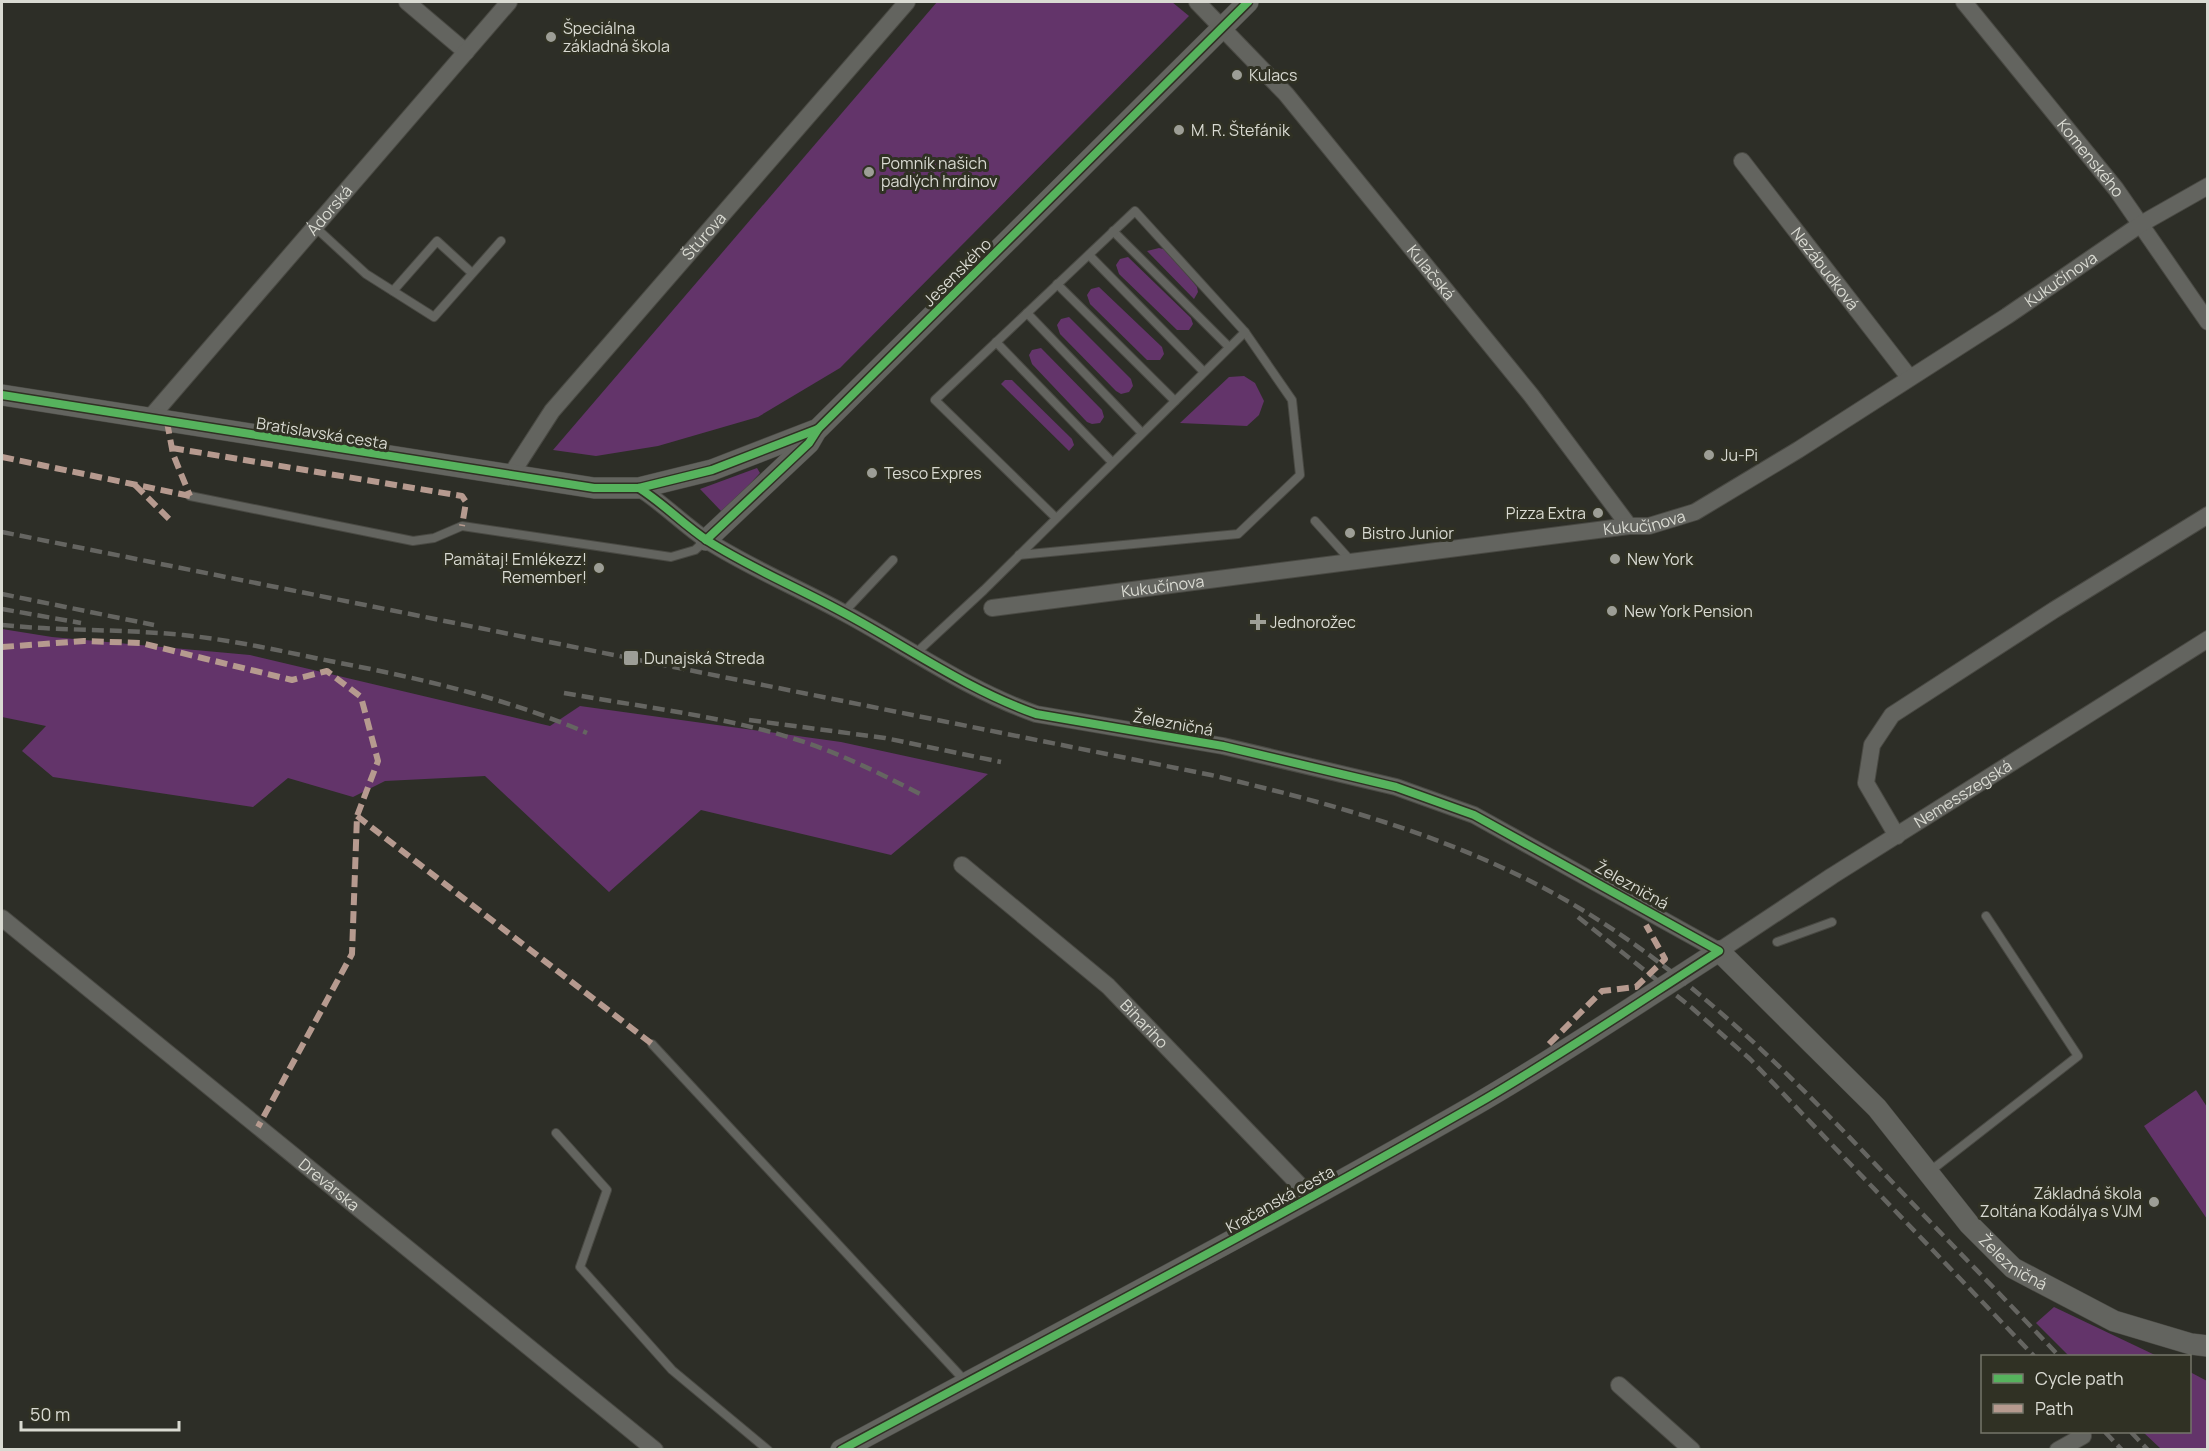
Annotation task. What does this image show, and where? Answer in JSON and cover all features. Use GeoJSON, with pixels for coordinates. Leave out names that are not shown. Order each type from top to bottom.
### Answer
{"type":"FeatureCollection","features":[{"type":"Feature","properties":{"kind":"street"},"geometry":{"type":"LineString","coordinates":[[407,2],[466,52]]}},
{"type":"Feature","properties":{"kind":"street","name":"Ádorská"},"geometry":{"type":"LineString","coordinates":[[149,419],[509,2]]}},
{"type":"Feature","properties":{"kind":"street","name":"Štúrova"},"geometry":{"type":"LineString","coordinates":[[510,477],[552,411],[907,2]]}},
{"type":"Feature","properties":{"kind":"street","name":"Kulačská"},"geometry":{"type":"LineString","coordinates":[[1197,2],[1286,94],[1516,377],[1629,526]]}},
{"type":"Feature","properties":{"kind":"street","name":"Jesenského"},"geometry":{"type":"LineString","coordinates":[[639,488],[712,470],[818,429],[1248,2]]}},
{"type":"Feature","properties":{"kind":"street","name":"Komenského"},"geometry":{"type":"LineString","coordinates":[[1964,2],[2116,189],[2208,322]]}},
{"type":"Feature","properties":{"kind":"street","name":"Nezábudková"},"geometry":{"type":"LineString","coordinates":[[1742,161],[1909,377]]}},
{"type":"Feature","properties":{"kind":"street","name":"Kukučínova"},"geometry":{"type":"LineString","coordinates":[[992,608],[1629,526],[1649,526],[1695,512],[1798,450],[2007,316],[2141,224],[2208,186]]}},
{"type":"Feature","properties":{"kind":"street","name":"Bratislavská cesta"},"geometry":{"type":"LineString","coordinates":[[2,395],[510,477],[594,488],[639,488]]}},
{"type":"Feature","properties":{"kind":"street"},"geometry":{"type":"LineString","coordinates":[[706,540],[809,443],[818,429]]}},
{"type":"Feature","properties":{"kind":"street","name":"Železničná"},"geometry":{"type":"LineString","coordinates":[[639,488],[706,540],[844,612],[981,692],[1036,714],[1223,746],[1396,788],[1474,815],[1719,951],[1877,1108],[1969,1224],[2013,1268],[2114,1321],[2191,1344],[2208,1346]]}},
{"type":"Feature","properties":{"kind":"street"},"geometry":{"type":"LineString","coordinates":[[1897,836],[1866,783],[1872,745],[1892,716],[2054,610],[2208,515]]}},
{"type":"Feature","properties":{"kind":"street","name":"Nemesszegská"},"geometry":{"type":"LineString","coordinates":[[1719,951],[2208,639]]}},
{"type":"Feature","properties":{"kind":"street","name":"Bihariho"},"geometry":{"type":"LineString","coordinates":[[962,865],[1108,986],[1311,1197]]}},
{"type":"Feature","properties":{"kind":"street","name":"Drevárska"},"geometry":{"type":"LineString","coordinates":[[2,918],[655,1449]]}},
{"type":"Feature","properties":{"kind":"street","name":"Kračanská cesta"},"geometry":{"type":"LineString","coordinates":[[841,1449],[1311,1197],[1487,1098],[1634,1008],[1719,951]]}},
{"type":"Feature","properties":{"kind":"street"},"geometry":{"type":"LineString","coordinates":[[1619,1385],[1692,1449]]}},
{"type":"Feature","properties":{"kind":"street"},"geometry":{"type":"LineString","coordinates":[[2058,1449],[2083,1436]]}},
{"type":"Feature","properties":{"kind":"lane"},"geometry":{"type":"LineString","coordinates":[[1018,555],[1238,534],[1300,475],[1292,400],[1245,332],[1135,211],[935,400],[1055,517]]}},
{"type":"Feature","properties":{"kind":"lane"},"geometry":{"type":"LineString","coordinates":[[315,227],[366,274],[434,317],[501,241]]}},
{"type":"Feature","properties":{"kind":"lane"},"geometry":{"type":"LineString","coordinates":[[1113,231],[1229,347]]}},
{"type":"Feature","properties":{"kind":"lane"},"geometry":{"type":"LineString","coordinates":[[393,291],[437,241],[472,273]]}},
{"type":"Feature","properties":{"kind":"lane"},"geometry":{"type":"LineString","coordinates":[[1089,255],[1204,372]]}},
{"type":"Feature","properties":{"kind":"lane"},"geometry":{"type":"LineString","coordinates":[[1057,284],[1175,401]]}},
{"type":"Feature","properties":{"kind":"lane"},"geometry":{"type":"LineString","coordinates":[[1027,313],[1142,433]]}},
{"type":"Feature","properties":{"kind":"lane"},"geometry":{"type":"LineString","coordinates":[[916,654],[1245,332]]}},
{"type":"Feature","properties":{"kind":"lane"},"geometry":{"type":"LineString","coordinates":[[996,342],[1112,462]]}},
{"type":"Feature","properties":{"kind":"lane"},"geometry":{"type":"LineString","coordinates":[[190,496],[413,541],[434,538],[462,526],[671,557],[695,550],[706,540]]}},
{"type":"Feature","properties":{"kind":"lane"},"geometry":{"type":"LineString","coordinates":[[1315,521],[1352,562]]}},
{"type":"Feature","properties":{"kind":"lane"},"geometry":{"type":"LineString","coordinates":[[844,612],[893,560]]}},
{"type":"Feature","properties":{"kind":"lane"},"geometry":{"type":"LineString","coordinates":[[1929,1172],[2078,1056],[1986,916]]}},
{"type":"Feature","properties":{"kind":"lane"},"geometry":{"type":"LineString","coordinates":[[1777,942],[1832,922]]}},
{"type":"Feature","properties":{"kind":"lane"},"geometry":{"type":"LineString","coordinates":[[651,1044],[966,1383]]}},
{"type":"Feature","properties":{"kind":"lane"},"geometry":{"type":"LineString","coordinates":[[556,1133],[607,1190],[580,1267],[672,1370],[768,1449]]}},
{"type":"Feature","properties":{"kind":"shaded area"},"geometry":{"type":"Polygon","coordinates":[[[937,2],[1172,2],[1189,16],[840,368],[758,417],[658,446],[596,456],[553,450],[937,2]]]}},
{"type":"Feature","properties":{"kind":"shaded area"},"geometry":{"type":"Polygon","coordinates":[[[1159,248],[1167,250],[1197,287],[1198,292],[1194,299],[1147,251],[1159,248]]]}},
{"type":"Feature","properties":{"kind":"shaded area"},"geometry":{"type":"Polygon","coordinates":[[[1128,257],[1191,318],[1193,324],[1189,330],[1177,330],[1119,274],[1116,265],[1120,259],[1128,257]]]}},
{"type":"Feature","properties":{"kind":"shaded area"},"geometry":{"type":"Polygon","coordinates":[[[1099,287],[1162,347],[1164,354],[1160,360],[1147,360],[1090,304],[1087,295],[1091,289],[1099,287]]]}},
{"type":"Feature","properties":{"kind":"shaded area"},"geometry":{"type":"Polygon","coordinates":[[[1069,317],[1131,379],[1133,386],[1129,392],[1121,394],[1116,391],[1060,334],[1057,325],[1061,319],[1069,317]]]}},
{"type":"Feature","properties":{"kind":"shaded area"},"geometry":{"type":"Polygon","coordinates":[[[1041,348],[1102,410],[1104,417],[1100,423],[1087,422],[1032,364],[1029,355],[1032,350],[1041,348]]]}},
{"type":"Feature","properties":{"kind":"shaded area"},"geometry":{"type":"Polygon","coordinates":[[[1244,376],[1255,383],[1264,401],[1259,415],[1247,426],[1180,423],[1229,377],[1244,376]]]}},
{"type":"Feature","properties":{"kind":"shaded area"},"geometry":{"type":"Polygon","coordinates":[[[1005,380],[1012,380],[1072,439],[1074,445],[1069,451],[1001,384],[1005,380]]]}},
{"type":"Feature","properties":{"kind":"shaded area"},"geometry":{"type":"Polygon","coordinates":[[[757,468],[760,473],[723,513],[700,489],[757,468]]]}},
{"type":"Feature","properties":{"kind":"shaded area"},"geometry":{"type":"Polygon","coordinates":[[[2,629],[52,637],[250,655],[550,726],[580,706],[841,742],[988,774],[891,855],[701,810],[609,892],[485,776],[385,781],[353,797],[288,778],[253,807],[53,777],[22,751],[46,726],[2,717],[2,629]]]}},
{"type":"Feature","properties":{"kind":"shaded area"},"geometry":{"type":"Polygon","coordinates":[[[2196,1090],[2207,1107],[2207,1219],[2144,1126],[2196,1090]]]}},
{"type":"Feature","properties":{"kind":"shaded area"},"geometry":{"type":"Polygon","coordinates":[[[2054,1307],[2155,1355],[2068,1355],[2036,1323],[2054,1307]]]}},
{"type":"Feature","properties":{"kind":"shaded area"},"geometry":{"type":"Polygon","coordinates":[[[2191,1373],[2207,1381],[2207,1449],[2161,1449],[2144,1433],[2191,1433],[2191,1373]]]}},
{"type":"Feature","properties":{"kind":"railway"},"geometry":{"type":"LineString","coordinates":[[2,532],[1211,775],[1379,820],[1461,850],[1540,886],[1591,915],[1639,948],[1730,1020],[1814,1101],[2058,1355]]}},
{"type":"Feature","properties":{"kind":"railway"},"geometry":{"type":"LineString","coordinates":[[2,594],[154,625]]}},
{"type":"Feature","properties":{"kind":"railway"},"geometry":{"type":"LineString","coordinates":[[2,609],[81,623]]}},
{"type":"Feature","properties":{"kind":"railway"},"geometry":{"type":"LineString","coordinates":[[2,625],[160,633],[257,646],[396,674],[460,690],[524,709],[587,733]]}},
{"type":"Feature","properties":{"kind":"railway"},"geometry":{"type":"LineString","coordinates":[[564,693],[712,718],[798,740],[878,773],[924,796]]}},
{"type":"Feature","properties":{"kind":"railway"},"geometry":{"type":"LineString","coordinates":[[749,720],[885,738],[1001,762]]}},
{"type":"Feature","properties":{"kind":"railway"},"geometry":{"type":"LineString","coordinates":[[1578,917],[1692,1008],[1750,1059],[2033,1355]]}},
{"type":"Feature","properties":{"kind":"railway"},"geometry":{"type":"LineString","coordinates":[[2106,1433],[2122,1450]]}},
{"type":"Feature","properties":{"kind":"railway"},"geometry":{"type":"LineString","coordinates":[[2132,1433],[2148,1450]]}},
{"type":"Feature","properties":{"kind":"marked path"},"geometry":{"type":"LineString","coordinates":[[167,422],[173,454],[190,496]]}},
{"type":"Feature","properties":{"kind":"marked path"},"geometry":{"type":"LineString","coordinates":[[172,448],[462,496],[466,502],[462,526]]}},
{"type":"Feature","properties":{"kind":"marked path"},"geometry":{"type":"LineString","coordinates":[[2,457],[190,496]]}},
{"type":"Feature","properties":{"kind":"marked path"},"geometry":{"type":"LineString","coordinates":[[135,485],[171,521]]}},
{"type":"Feature","properties":{"kind":"marked path"},"geometry":{"type":"LineString","coordinates":[[2,647],[84,641],[141,643],[292,680],[327,671],[361,697],[378,761],[357,816],[352,954],[258,1127]]}},
{"type":"Feature","properties":{"kind":"marked path"},"geometry":{"type":"LineString","coordinates":[[357,816],[652,1044]]}},
{"type":"Feature","properties":{"kind":"marked path"},"geometry":{"type":"LineString","coordinates":[[1549,1044],[1602,991],[1636,987],[1665,959],[1646,925]]}},
{"type":"Feature","properties":{"kind":"cycle path"},"geometry":{"type":"LineString","coordinates":[[2,395],[594,488],[639,488],[712,470],[818,429],[1248,2]]}},
{"type":"Feature","properties":{"kind":"cycle path"},"geometry":{"type":"LineString","coordinates":[[706,540],[809,443],[818,429]]}},
{"type":"Feature","properties":{"kind":"cycle path"},"geometry":{"type":"LineString","coordinates":[[639,488],[699,535],[725,551],[846,614],[963,681],[1011,704],[1036,714],[1223,746],[1396,787],[1474,815],[1719,951],[1506,1087],[1396,1150],[841,1450]]}},
{"type":"Feature","properties":{"kind":"place","name":"Špeciálna základná škola"},"geometry":{"type":"Point","coordinates":[551,37]}},
{"type":"Feature","properties":{"kind":"place","name":"Kulacs"},"geometry":{"type":"Point","coordinates":[1237,75]}},
{"type":"Feature","properties":{"kind":"place","name":"M. R. Štefánik"},"geometry":{"type":"Point","coordinates":[1179,130]}},
{"type":"Feature","properties":{"kind":"place","name":"Pomník našich padlých hrdinov"},"geometry":{"type":"Point","coordinates":[869,172]}},
{"type":"Feature","properties":{"kind":"place","name":"Ju-Pi"},"geometry":{"type":"Point","coordinates":[1709,455]}},
{"type":"Feature","properties":{"kind":"place","name":"Tesco Expres"},"geometry":{"type":"Point","coordinates":[872,473]}},
{"type":"Feature","properties":{"kind":"place","name":"Pizza Extra"},"geometry":{"type":"Point","coordinates":[1598,513]}},
{"type":"Feature","properties":{"kind":"place","name":"Bistro Junior"},"geometry":{"type":"Point","coordinates":[1350,533]}},
{"type":"Feature","properties":{"kind":"place","name":"New York"},"geometry":{"type":"Point","coordinates":[1615,559]}},
{"type":"Feature","properties":{"kind":"place","name":"Pamätaj! Emlékezz! Remember!"},"geometry":{"type":"Point","coordinates":[599,568]}},
{"type":"Feature","properties":{"kind":"place","name":"New York Pension"},"geometry":{"type":"Point","coordinates":[1612,611]}},
{"type":"Feature","properties":{"kind":"place","name":"Jednorožec"},"geometry":{"type":"Point","coordinates":[1258,622]}},
{"type":"Feature","properties":{"kind":"place","name":"Dunajská Streda"},"geometry":{"type":"Point","coordinates":[631,658]}},
{"type":"Feature","properties":{"kind":"place","name":"Základná škola Zoltána Kodálya s VJM"},"geometry":{"type":"Point","coordinates":[2154,1202]}}]}
